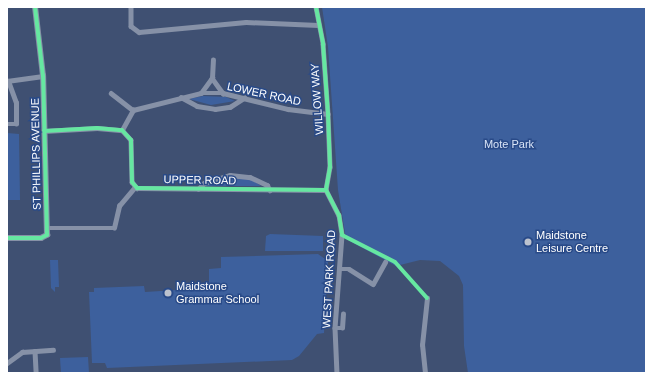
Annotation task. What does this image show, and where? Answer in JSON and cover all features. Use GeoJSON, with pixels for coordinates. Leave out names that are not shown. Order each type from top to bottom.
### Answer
{"type":"FeatureCollection","features":[{"type":"Feature","properties":{"kind":"street","name":"ST PHILLIPS AVENUE"},"geometry":{"type":"LineString","coordinates":[[35,7],[43,77],[47,228]]}},
{"type":"Feature","properties":{"kind":"street"},"geometry":{"type":"LineString","coordinates":[[131,7],[131,26],[139,32],[246,22],[318,25]]}},
{"type":"Feature","properties":{"kind":"street","name":"WILLOW WAY"},"geometry":{"type":"LineString","coordinates":[[316,7],[318,25],[323,44],[328,114],[330,167],[326,190]]}},
{"type":"Feature","properties":{"kind":"street"},"geometry":{"type":"LineString","coordinates":[[201,93],[212,78],[213,60]]}},
{"type":"Feature","properties":{"kind":"street"},"geometry":{"type":"LineString","coordinates":[[7,124],[16,124],[16,103],[9,90],[8,81],[43,77]]}},
{"type":"Feature","properties":{"kind":"street"},"geometry":{"type":"LineString","coordinates":[[212,78],[223,93]]}},
{"type":"Feature","properties":{"kind":"street"},"geometry":{"type":"LineString","coordinates":[[111,93],[133,110],[122,130]]}},
{"type":"Feature","properties":{"kind":"street","name":"LOWER ROAD"},"geometry":{"type":"LineString","coordinates":[[133,110],[201,93],[223,93],[288,109],[328,114]]}},
{"type":"Feature","properties":{"kind":"street"},"geometry":{"type":"LineString","coordinates":[[181,97],[192,105],[215,109],[230,107],[244,98]]}},
{"type":"Feature","properties":{"kind":"street"},"geometry":{"type":"LineString","coordinates":[[7,238],[41,238],[47,235],[47,228],[114,228],[119,206],[135,187],[132,182],[131,140],[122,130],[104,128],[44,131]]}},
{"type":"Feature","properties":{"kind":"street","name":"UPPER ROAD"},"geometry":{"type":"LineString","coordinates":[[198,189],[204,183],[230,175],[250,177],[267,185],[270,190]]}},
{"type":"Feature","properties":{"kind":"street","name":"UPPER ROAD"},"geometry":{"type":"LineString","coordinates":[[135,187],[326,190]]}},
{"type":"Feature","properties":{"kind":"street","name":"WEST PARK ROAD"},"geometry":{"type":"LineString","coordinates":[[326,190],[339,215],[342,235],[335,328],[337,373]]}},
{"type":"Feature","properties":{"kind":"street"},"geometry":{"type":"LineString","coordinates":[[339,269],[349,269],[373,284],[385,262]]}},
{"type":"Feature","properties":{"kind":"street"},"geometry":{"type":"LineString","coordinates":[[425,373],[422,344],[427,298]]}},
{"type":"Feature","properties":{"kind":"street"},"geometry":{"type":"LineString","coordinates":[[335,328],[342,328],[343,314]]}},
{"type":"Feature","properties":{"kind":"street"},"geometry":{"type":"LineString","coordinates":[[7,363],[19,353],[53,350]]}},
{"type":"Feature","properties":{"kind":"street"},"geometry":{"type":"LineString","coordinates":[[35,351],[36,373]]}},
{"type":"Feature","properties":{"kind":"green space","name":"Mote Park"},"geometry":{"type":"Polygon","coordinates":[[[322,7],[646,7],[646,373],[468,373],[464,346],[463,285],[459,276],[440,261],[420,260],[396,266],[346,239],[338,190],[328,47],[322,7]]]}},
{"type":"Feature","properties":{"kind":"green space"},"geometry":{"type":"Polygon","coordinates":[[[203,96],[226,97],[235,101],[211,105],[189,99],[203,96]]]}},
{"type":"Feature","properties":{"kind":"green space"},"geometry":{"type":"Polygon","coordinates":[[[7,133],[19,134],[20,200],[7,200],[7,133]]]}},
{"type":"Feature","properties":{"kind":"green space"},"geometry":{"type":"Polygon","coordinates":[[[231,177],[252,180],[261,186],[206,186],[206,183],[231,177]]]}},
{"type":"Feature","properties":{"kind":"green space"},"geometry":{"type":"Polygon","coordinates":[[[270,234],[323,236],[323,251],[265,251],[266,236],[270,234]]]}},
{"type":"Feature","properties":{"kind":"green space"},"geometry":{"type":"Polygon","coordinates":[[[318,254],[328,261],[324,333],[317,334],[299,356],[292,360],[107,368],[105,363],[92,363],[89,292],[94,292],[94,288],[144,286],[145,292],[209,288],[209,269],[221,268],[221,257],[318,254]]]}},
{"type":"Feature","properties":{"kind":"green space"},"geometry":{"type":"Polygon","coordinates":[[[50,260],[58,260],[59,287],[55,287],[55,292],[51,288],[50,260]]]}},
{"type":"Feature","properties":{"kind":"green space"},"geometry":{"type":"Polygon","coordinates":[[[88,357],[89,373],[61,373],[60,358],[88,357]]]}},
{"type":"Feature","properties":{"kind":"cycle path"},"geometry":{"type":"LineString","coordinates":[[7,238],[41,238],[47,235],[43,76],[35,7]]}},
{"type":"Feature","properties":{"kind":"cycle path"},"geometry":{"type":"LineString","coordinates":[[316,7],[323,44],[328,114],[330,167],[326,190]]}},
{"type":"Feature","properties":{"kind":"cycle path"},"geometry":{"type":"LineString","coordinates":[[44,131],[97,128],[122,130],[131,140],[132,182],[137,188],[326,190]]}},
{"type":"Feature","properties":{"kind":"cycle path"},"geometry":{"type":"LineString","coordinates":[[326,190],[339,215],[342,235],[395,262],[427,298]]}},
{"type":"Feature","properties":{"kind":"place","name":"Maidstone Leisure Centre"},"geometry":{"type":"Point","coordinates":[528,242]}},
{"type":"Feature","properties":{"kind":"place","name":"Maidstone Grammar School"},"geometry":{"type":"Point","coordinates":[168,293]}}]}
